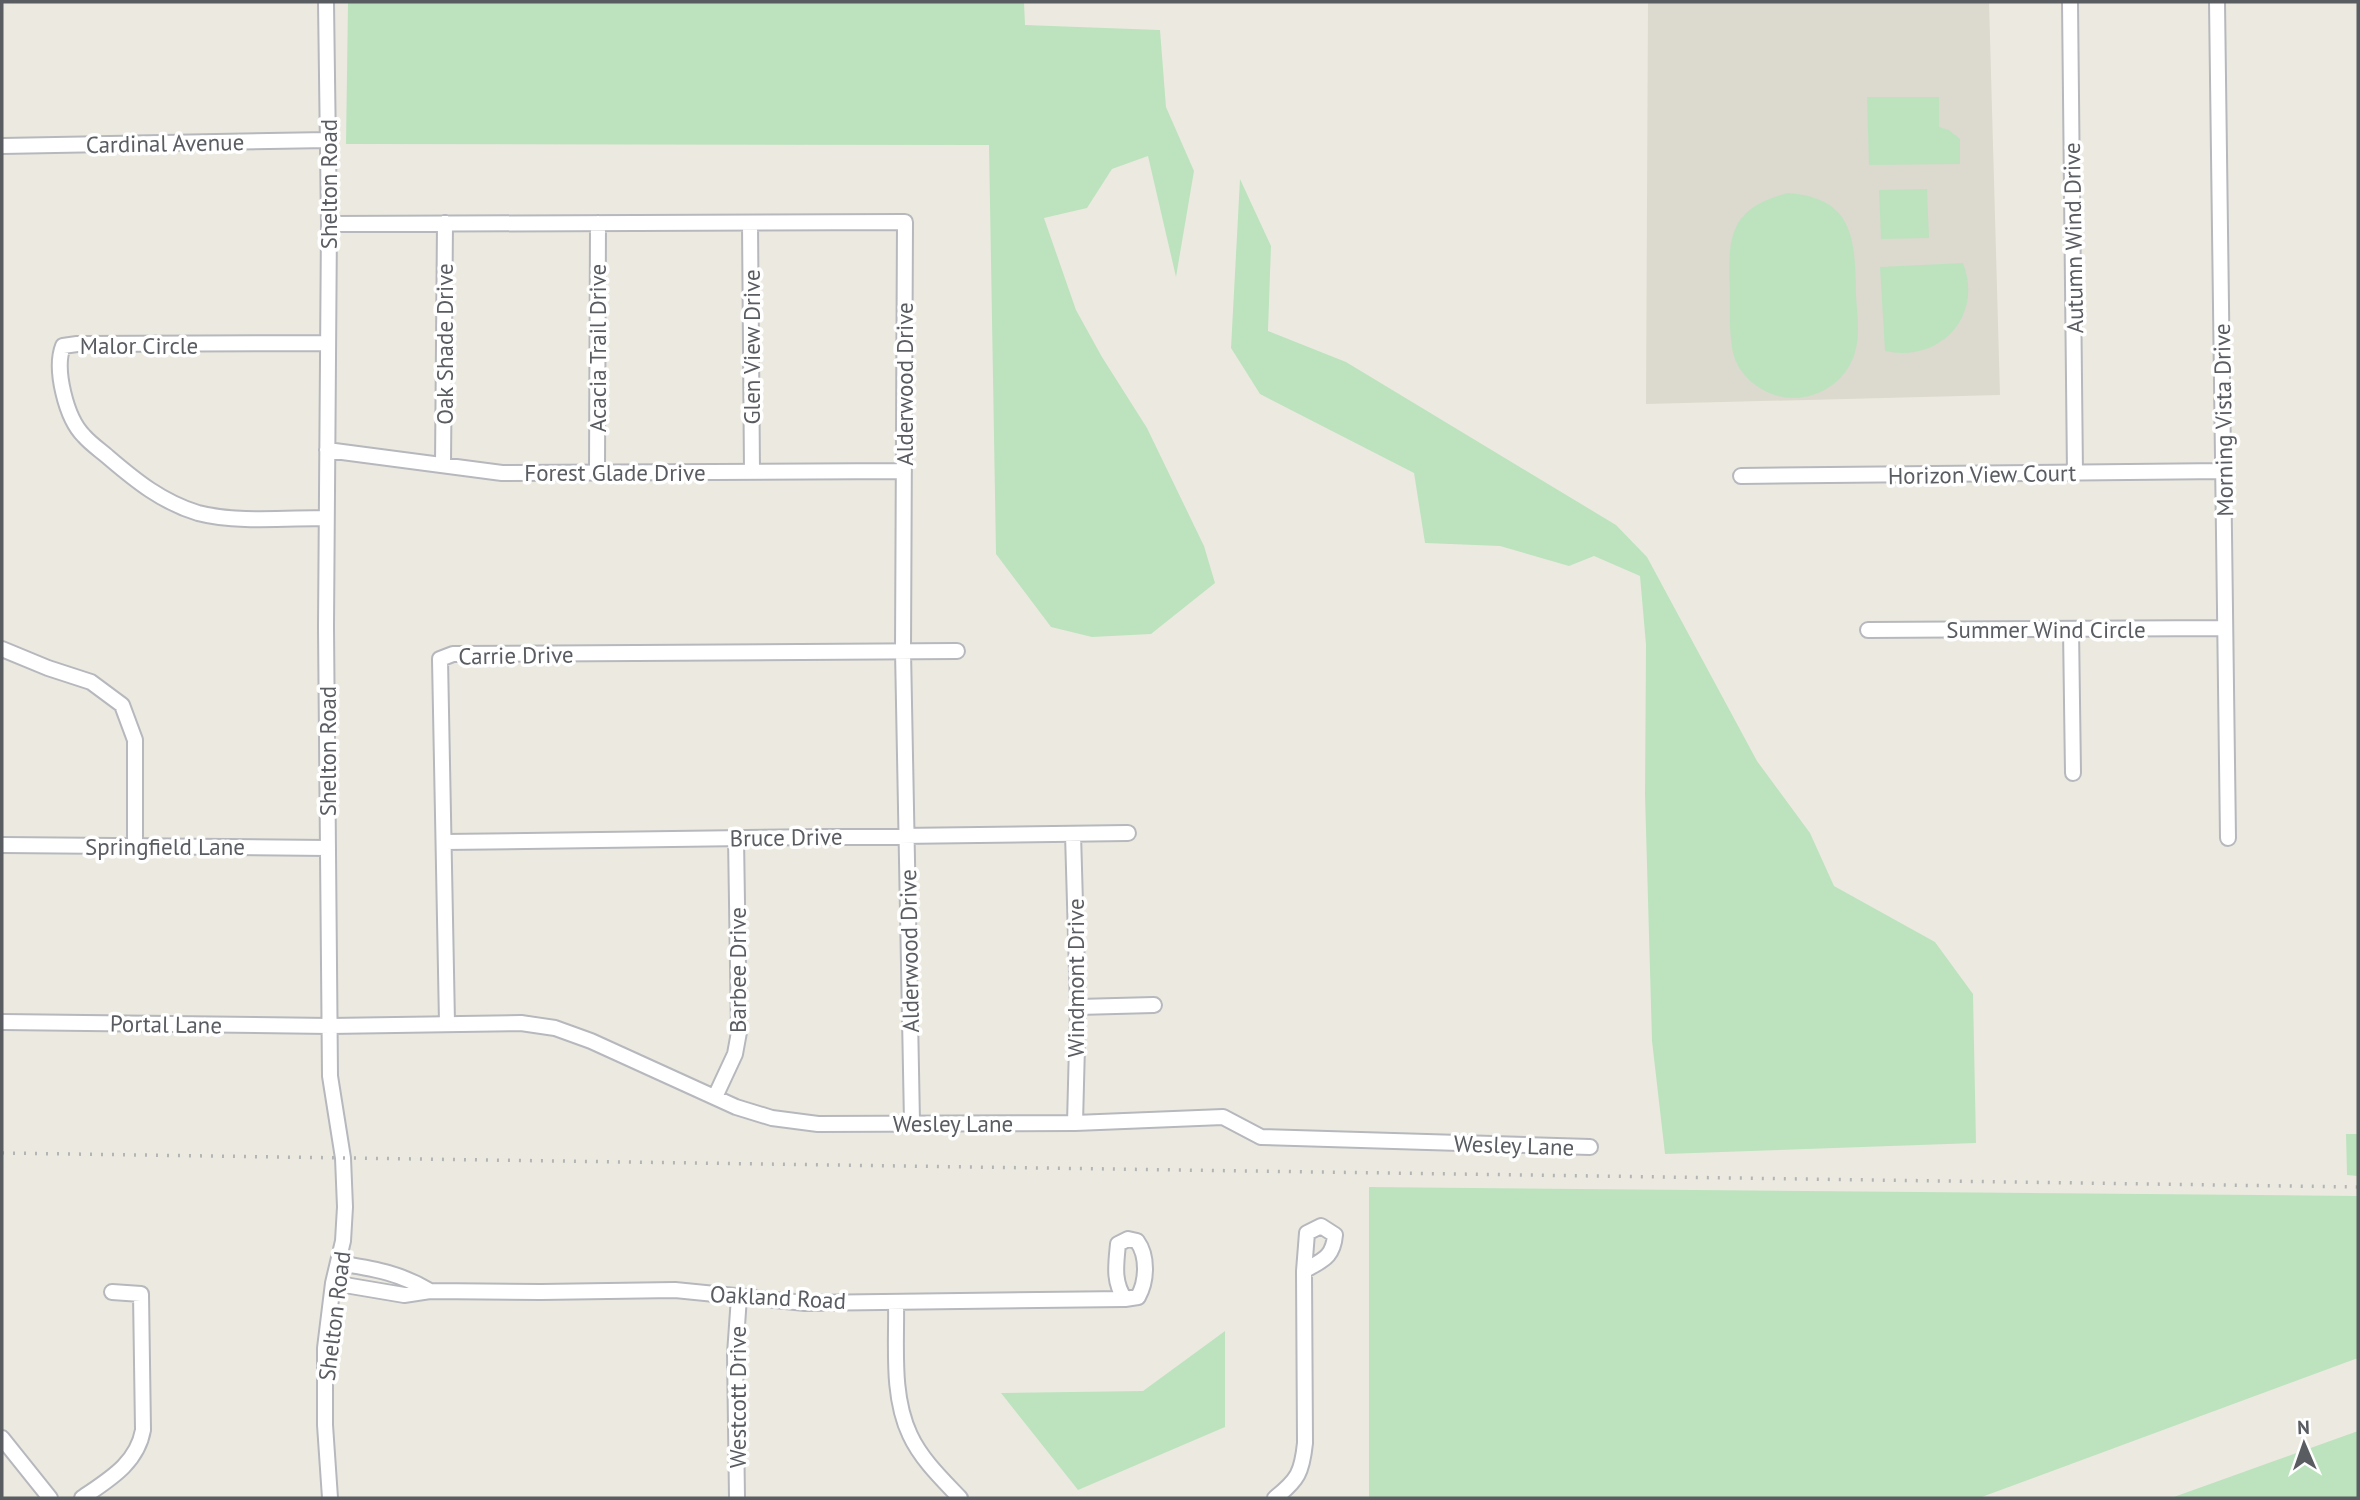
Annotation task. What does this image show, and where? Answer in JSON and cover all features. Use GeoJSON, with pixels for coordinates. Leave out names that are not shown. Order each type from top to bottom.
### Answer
{"type":"FeatureCollection","features":[{"type":"Feature","properties":{"kind":"street","name":"Shelton Road"},"geometry":{"type":"LineString","coordinates":[[326,2],[329,224],[326,517],[330,1076],[342,1147],[344,1190],[344,1232],[325,1348],[325,1425],[330,1498]]}},
{"type":"Feature","properties":{"kind":"street","name":"Autumn Wind Drive"},"geometry":{"type":"LineString","coordinates":[[2070,2],[2075,474]]}},
{"type":"Feature","properties":{"kind":"street","name":"Morning Vista Drive"},"geometry":{"type":"LineString","coordinates":[[2217,2],[2228,838]]}},
{"type":"Feature","properties":{"kind":"street","name":"Cardinal Avenue"},"geometry":{"type":"LineString","coordinates":[[2,146],[328,140]]}},
{"type":"Feature","properties":{"kind":"street","name":"Alderwood Drive"},"geometry":{"type":"LineString","coordinates":[[329,224],[905,222],[903,651],[912,1122]]}},
{"type":"Feature","properties":{"kind":"street","name":"Oak Shade Drive"},"geometry":{"type":"LineString","coordinates":[[443,465],[445,223]]}},
{"type":"Feature","properties":{"kind":"street","name":"Acacia Trail Drive"},"geometry":{"type":"LineString","coordinates":[[597,472],[598,223]]}},
{"type":"Feature","properties":{"kind":"street","name":"Glen View Drive"},"geometry":{"type":"LineString","coordinates":[[750,223],[752,472]]}},
{"type":"Feature","properties":{"kind":"street","name":"Malor Circle"},"geometry":{"type":"LineString","coordinates":[[326,517],[235,517],[201,514],[169,503],[139,484],[82,435],[65,401],[59,356],[63,346],[77,344],[327,343]]}},
{"type":"Feature","properties":{"kind":"street","name":"Forest Glade Drive"},"geometry":{"type":"LineString","coordinates":[[327,450],[502,473],[904,471]]}},
{"type":"Feature","properties":{"kind":"street","name":"Horizon View Court"},"geometry":{"type":"LineString","coordinates":[[1741,476],[2224,471]]}},
{"type":"Feature","properties":{"kind":"street","name":"Summer Wind Circle"},"geometry":{"type":"LineString","coordinates":[[1868,630],[2224,628]]}},
{"type":"Feature","properties":{"kind":"street"},"geometry":{"type":"LineString","coordinates":[[2071,629],[2074,773]]}},
{"type":"Feature","properties":{"kind":"street"},"geometry":{"type":"LineString","coordinates":[[2,649],[91,682],[122,705],[135,740],[135,845]]}},
{"type":"Feature","properties":{"kind":"street","name":"Carrie Drive"},"geometry":{"type":"LineString","coordinates":[[447,1023],[440,659],[453,654],[957,651]]}},
{"type":"Feature","properties":{"kind":"street","name":"Bruce Drive"},"geometry":{"type":"LineString","coordinates":[[444,842],[1128,833]]}},
{"type":"Feature","properties":{"kind":"street","name":"Windmont Drive"},"geometry":{"type":"LineString","coordinates":[[1073,834],[1078,1007],[1075,1123]]}},
{"type":"Feature","properties":{"kind":"street","name":"Barbee Drive"},"geometry":{"type":"LineString","coordinates":[[715,1097],[735,1054],[739,1032],[736,838]]}},
{"type":"Feature","properties":{"kind":"street","name":"Springfield Lane"},"geometry":{"type":"LineString","coordinates":[[2,845],[328,848]]}},
{"type":"Feature","properties":{"kind":"street"},"geometry":{"type":"LineString","coordinates":[[1078,1007],[1154,1005]]}},
{"type":"Feature","properties":{"kind":"street","name":"Portal Lane"},"geometry":{"type":"LineString","coordinates":[[2,1022],[330,1026]]}},
{"type":"Feature","properties":{"kind":"street","name":"Wesley Lane"},"geometry":{"type":"LineString","coordinates":[[330,1026],[521,1023],[555,1028],[591,1041],[736,1107],[772,1118],[818,1124],[1075,1123],[1223,1116],[1261,1137],[1590,1147]]}},
{"type":"Feature","properties":{"kind":"street","name":"Oakland Road"},"geometry":{"type":"LineString","coordinates":[[338,1263],[374,1268],[407,1277],[430,1290]]}},
{"type":"Feature","properties":{"kind":"street"},"geometry":{"type":"LineString","coordinates":[[1275,1498],[1292,1485],[1302,1468],[1305,1443],[1304,1271]]}},
{"type":"Feature","properties":{"kind":"street","name":"Oakland Road"},"geometry":{"type":"LineString","coordinates":[[334,1283],[404,1295],[430,1290],[675,1290],[805,1303],[1125,1299]]}},
{"type":"Feature","properties":{"kind":"street"},"geometry":{"type":"LineString","coordinates":[[82,1498],[117,1473],[134,1456],[141,1443],[143,1430],[141,1294],[112,1292]]}},
{"type":"Feature","properties":{"kind":"street","name":"Westcott Drive"},"geometry":{"type":"LineString","coordinates":[[737,1498],[735,1354],[739,1297]]}},
{"type":"Feature","properties":{"kind":"street"},"geometry":{"type":"LineString","coordinates":[[896,1302],[897,1373],[902,1414],[917,1448],[960,1498]]}},
{"type":"Feature","properties":{"kind":"street"},"geometry":{"type":"LineString","coordinates":[[2,1438],[50,1498]]}},
{"type":"Feature","properties":{"kind":"shaded area"},"geometry":{"type":"Polygon","coordinates":[[[1648,2],[1989,2],[2000,395],[1646,404],[1648,2]]]}},
{"type":"Feature","properties":{"kind":"green space"},"geometry":{"type":"Polygon","coordinates":[[[348,2],[1024,2],[1025,25],[1160,30],[1166,107],[1194,171],[1176,277],[1148,156],[1112,169],[1087,208],[1044,218],[1076,310],[1147,428],[1204,546],[1215,583],[1151,634],[1092,637],[1051,627],[996,554],[989,145],[346,144],[348,2]]]}},
{"type":"Feature","properties":{"kind":"green space"},"geometry":{"type":"Polygon","coordinates":[[[1867,97],[1939,97],[1939,127],[1949,130],[1960,139],[1960,164],[1869,165],[1867,97]]]}},
{"type":"Feature","properties":{"kind":"green space"},"geometry":{"type":"Polygon","coordinates":[[[1240,179],[1271,246],[1268,331],[1346,362],[1616,525],[1647,557],[1757,761],[1810,833],[1834,886],[1935,942],[1973,994],[1976,1143],[1665,1154],[1652,1041],[1645,795],[1646,645],[1640,576],[1594,556],[1569,566],[1500,546],[1425,543],[1414,473],[1260,394],[1231,348],[1240,179]]]}},
{"type":"Feature","properties":{"kind":"green space"},"geometry":{"type":"Polygon","coordinates":[[[1927,189],[1929,238],[1881,239],[1879,190],[1927,189]]]}},
{"type":"Feature","properties":{"kind":"green space"},"geometry":{"type":"Polygon","coordinates":[[[1788,193],[1827,203],[1839,213],[1847,225],[1854,257],[1858,322],[1856,348],[1844,374],[1821,392],[1794,398],[1765,391],[1748,378],[1733,354],[1730,327],[1730,257],[1735,228],[1742,217],[1753,208],[1788,193]]]}},
{"type":"Feature","properties":{"kind":"green space"},"geometry":{"type":"Polygon","coordinates":[[[1963,263],[1968,283],[1967,301],[1962,318],[1952,332],[1939,343],[1923,350],[1905,353],[1885,351],[1880,267],[1963,263]]]}},
{"type":"Feature","properties":{"kind":"green space"},"geometry":{"type":"Polygon","coordinates":[[[2346,1134],[2358,1134],[2358,1176],[2347,1175],[2346,1134]]]}},
{"type":"Feature","properties":{"kind":"green space"},"geometry":{"type":"Polygon","coordinates":[[[1369,1187],[2358,1196],[2358,1358],[1979,1498],[1369,1498],[1369,1187]]]}},
{"type":"Feature","properties":{"kind":"green space"},"geometry":{"type":"Polygon","coordinates":[[[1225,1331],[1225,1427],[1078,1490],[1001,1393],[1143,1391],[1225,1331]]]}},
{"type":"Feature","properties":{"kind":"green space"},"geometry":{"type":"Polygon","coordinates":[[[2358,1431],[2358,1498],[2171,1498],[2358,1431]]]}},
{"type":"Feature","properties":{"kind":"railway"},"geometry":{"type":"LineString","coordinates":[[2,1153],[2358,1187]]}}]}
